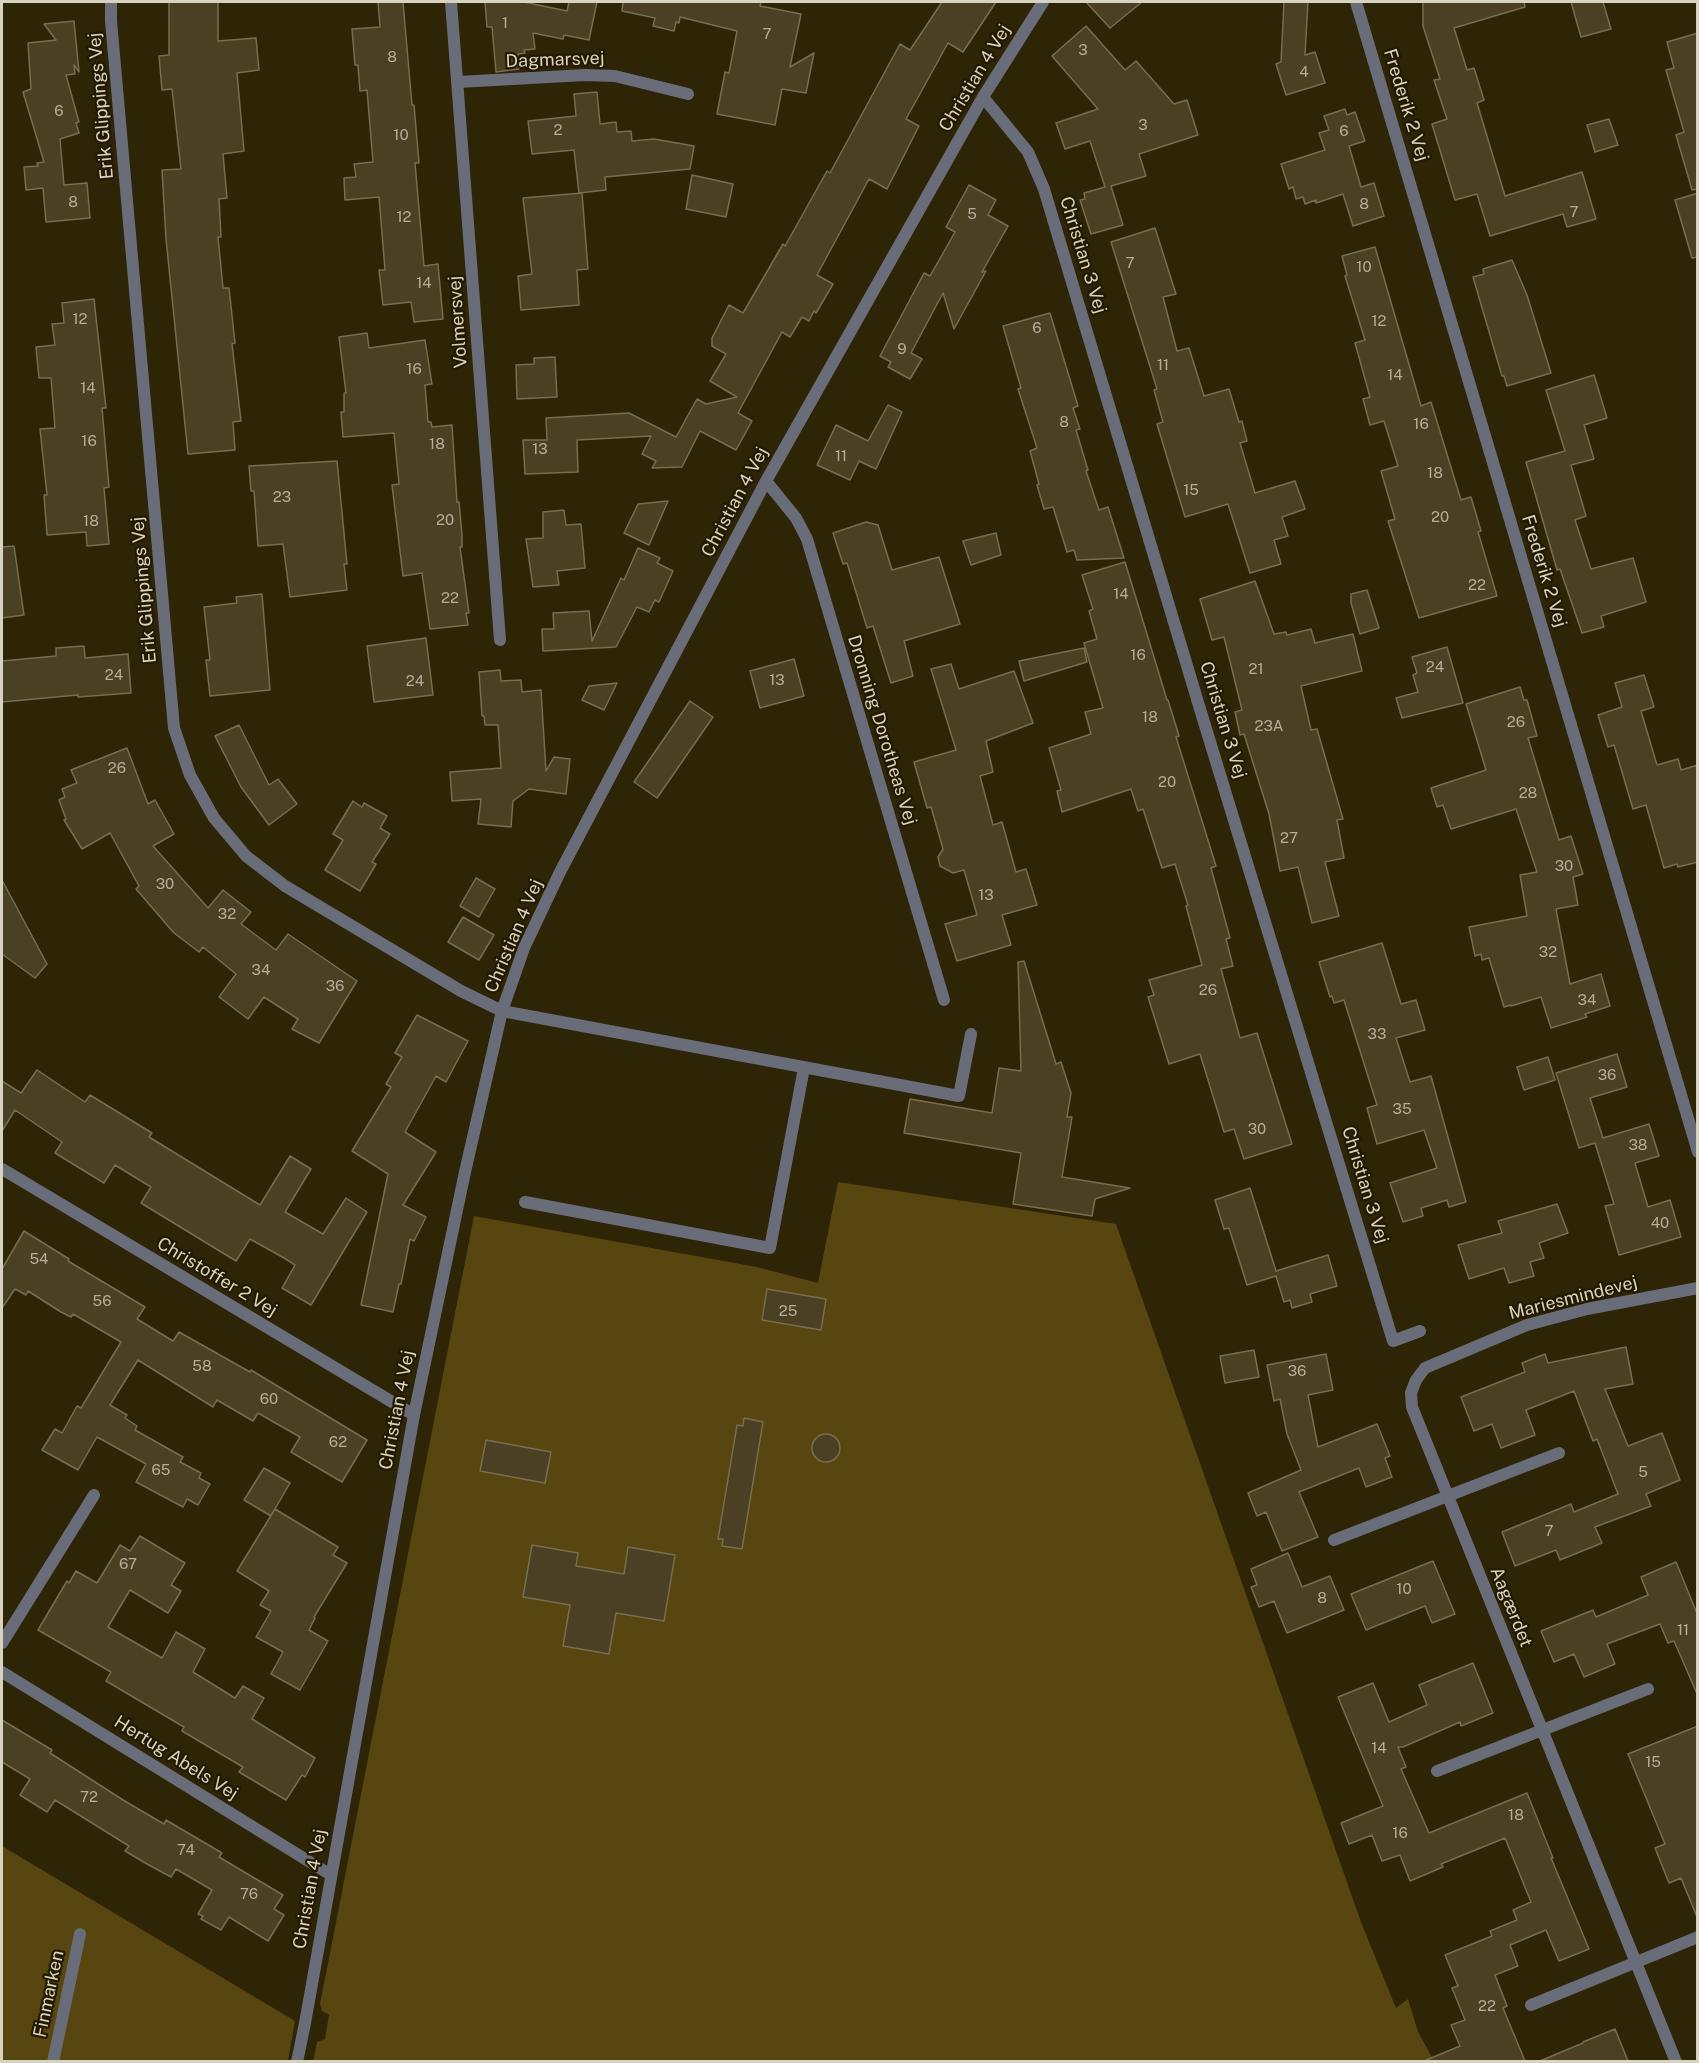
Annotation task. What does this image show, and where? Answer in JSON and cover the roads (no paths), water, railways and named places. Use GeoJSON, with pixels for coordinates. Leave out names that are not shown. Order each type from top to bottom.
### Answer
{"type":"FeatureCollection","features":[{"type":"Feature","properties":{"kind":"street","name":"Erik Glippings Vej"},"geometry":{"type":"LineString","coordinates":[[111,2],[174,728],[190,775],[214,818],[246,856],[285,886],[461,992],[502,1011],[959,1096],[971,1034]]}},
{"type":"Feature","properties":{"kind":"street","name":"Volmersvej"},"geometry":{"type":"LineString","coordinates":[[451,2],[500,640]]}},
{"type":"Feature","properties":{"kind":"street","name":"Christian 4 Vej"},"geometry":{"type":"LineString","coordinates":[[297,2061],[414,1415],[465,1172],[502,1011],[524,948],[560,872],[766,481],[983,97],[1043,2]]}},
{"type":"Feature","properties":{"kind":"street","name":"Frederik 2 Vej"},"geometry":{"type":"LineString","coordinates":[[1356,2],[1698,1152]]}},
{"type":"Feature","properties":{"kind":"street","name":"Dagmarsvej"},"geometry":{"type":"LineString","coordinates":[[458,82],[585,75],[615,76],[688,94]]}},
{"type":"Feature","properties":{"kind":"street","name":"Christian 3 Vej"},"geometry":{"type":"LineString","coordinates":[[983,97],[1028,152],[1044,189],[1196,698],[1394,1341],[1420,1331]]}},
{"type":"Feature","properties":{"kind":"street","name":"Dronning Dorotheas Vej"},"geometry":{"type":"LineString","coordinates":[[766,481],[796,518],[807,539],[944,1000]]}},
{"type":"Feature","properties":{"kind":"street"},"geometry":{"type":"LineString","coordinates":[[525,1202],[770,1248],[804,1068]]}},
{"type":"Feature","properties":{"kind":"street","name":"Christoffer 2 Vej"},"geometry":{"type":"LineString","coordinates":[[2,1168],[414,1415]]}},
{"type":"Feature","properties":{"kind":"street","name":"Mariesmindevej"},"geometry":{"type":"LineString","coordinates":[[1460,1352],[1527,1325],[1587,1309],[1698,1288]]}},
{"type":"Feature","properties":{"kind":"street","name":"Aagærdet"},"geometry":{"type":"LineString","coordinates":[[1460,1352],[1425,1368],[1416,1380],[1411,1393],[1412,1407],[1676,2061]]}},
{"type":"Feature","properties":{"kind":"street"},"geometry":{"type":"LineString","coordinates":[[1334,1540],[1559,1453]]}},
{"type":"Feature","properties":{"kind":"street"},"geometry":{"type":"LineString","coordinates":[[2,1643],[94,1495]]}},
{"type":"Feature","properties":{"kind":"street","name":"Hertug Abels Vej"},"geometry":{"type":"LineString","coordinates":[[2,1672],[331,1875]]}},
{"type":"Feature","properties":{"kind":"street"},"geometry":{"type":"LineString","coordinates":[[1437,1771],[1648,1689]]}},
{"type":"Feature","properties":{"kind":"street","name":"Finmarken"},"geometry":{"type":"LineString","coordinates":[[53,2061],[80,1934]]}},
{"type":"Feature","properties":{"kind":"street"},"geometry":{"type":"LineString","coordinates":[[1531,2005],[1698,1937]]}}]}
